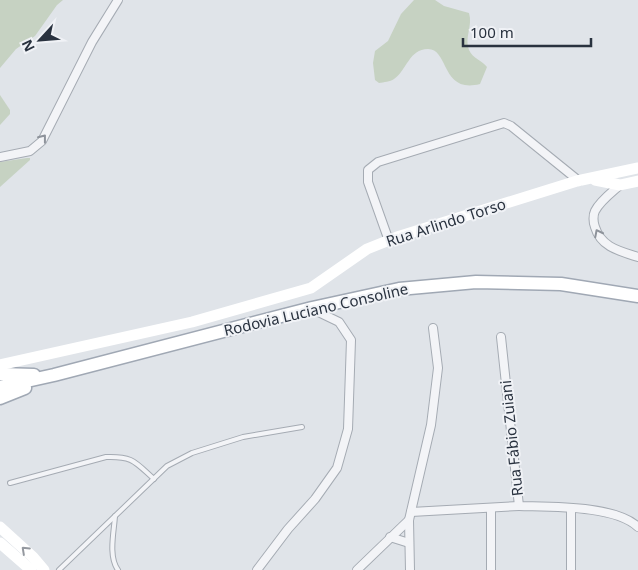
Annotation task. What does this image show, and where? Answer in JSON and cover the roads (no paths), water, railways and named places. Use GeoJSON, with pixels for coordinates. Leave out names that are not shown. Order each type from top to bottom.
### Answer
{"type":"FeatureCollection","features":[{"type":"Feature","properties":{"kind":"main road","name":"Rua Arlindo Torso"},"geometry":{"type":"LineString","coordinates":[[0,365],[192,322],[311,288],[367,249],[406,234],[585,180],[638,168]]}},
{"type":"Feature","properties":{"kind":"main road"},"geometry":{"type":"LineString","coordinates":[[585,180],[620,186],[638,181]]}},
{"type":"Feature","properties":{"kind":"main road","name":"Rodovia Luciano Consoline"},"geometry":{"type":"LineString","coordinates":[[0,387],[54,375],[312,308],[399,290],[476,282],[561,284],[638,296]]}},
{"type":"Feature","properties":{"kind":"main road"},"geometry":{"type":"LineString","coordinates":[[0,374],[54,375]]}},
{"type":"Feature","properties":{"kind":"main road"},"geometry":{"type":"LineString","coordinates":[[0,398],[54,375]]}},
{"type":"Feature","properties":{"kind":"main road"},"geometry":{"type":"LineString","coordinates":[[2,529],[1,545],[31,570]]}},
{"type":"Feature","properties":{"kind":"main road"},"geometry":{"type":"LineString","coordinates":[[2,529],[44,570]]}},
{"type":"Feature","properties":{"kind":"street"},"geometry":{"type":"LineString","coordinates":[[0,157],[30,151],[42,141],[92,42],[118,0]]}},
{"type":"Feature","properties":{"kind":"street"},"geometry":{"type":"LineString","coordinates":[[389,241],[368,182],[368,170],[378,162],[387,159],[504,123],[585,180]]}},
{"type":"Feature","properties":{"kind":"street"},"geometry":{"type":"LineString","coordinates":[[620,186],[602,201],[594,212],[594,223],[598,236],[606,244],[619,251],[638,257]]}},
{"type":"Feature","properties":{"kind":"street"},"geometry":{"type":"LineString","coordinates":[[257,570],[337,468],[348,429],[351,340],[339,322],[312,308]]}},
{"type":"Feature","properties":{"kind":"street"},"geometry":{"type":"LineString","coordinates":[[410,570],[410,516],[431,425],[438,368],[433,328]]}},
{"type":"Feature","properties":{"kind":"street","name":"Rua Fábio Zuiani"},"geometry":{"type":"LineString","coordinates":[[501,337],[519,506],[571,508],[616,514],[631,520],[638,527]]}},
{"type":"Feature","properties":{"kind":"street"},"geometry":{"type":"LineString","coordinates":[[357,570],[410,516],[519,506]]}},
{"type":"Feature","properties":{"kind":"street"},"geometry":{"type":"LineString","coordinates":[[491,508],[491,570]]}},
{"type":"Feature","properties":{"kind":"street"},"geometry":{"type":"LineString","coordinates":[[571,508],[571,570]]}},
{"type":"Feature","properties":{"kind":"street"},"geometry":{"type":"LineString","coordinates":[[390,537],[409,543]]}},
{"type":"Feature","properties":{"kind":"lane"},"geometry":{"type":"LineString","coordinates":[[59,570],[167,466],[192,452],[243,438],[302,427]]}},
{"type":"Feature","properties":{"kind":"lane"},"geometry":{"type":"LineString","coordinates":[[10,483],[106,457],[122,457],[134,460],[154,479]]}},
{"type":"Feature","properties":{"kind":"lane"},"geometry":{"type":"LineString","coordinates":[[115,516],[113,553],[118,570]]}}]}
